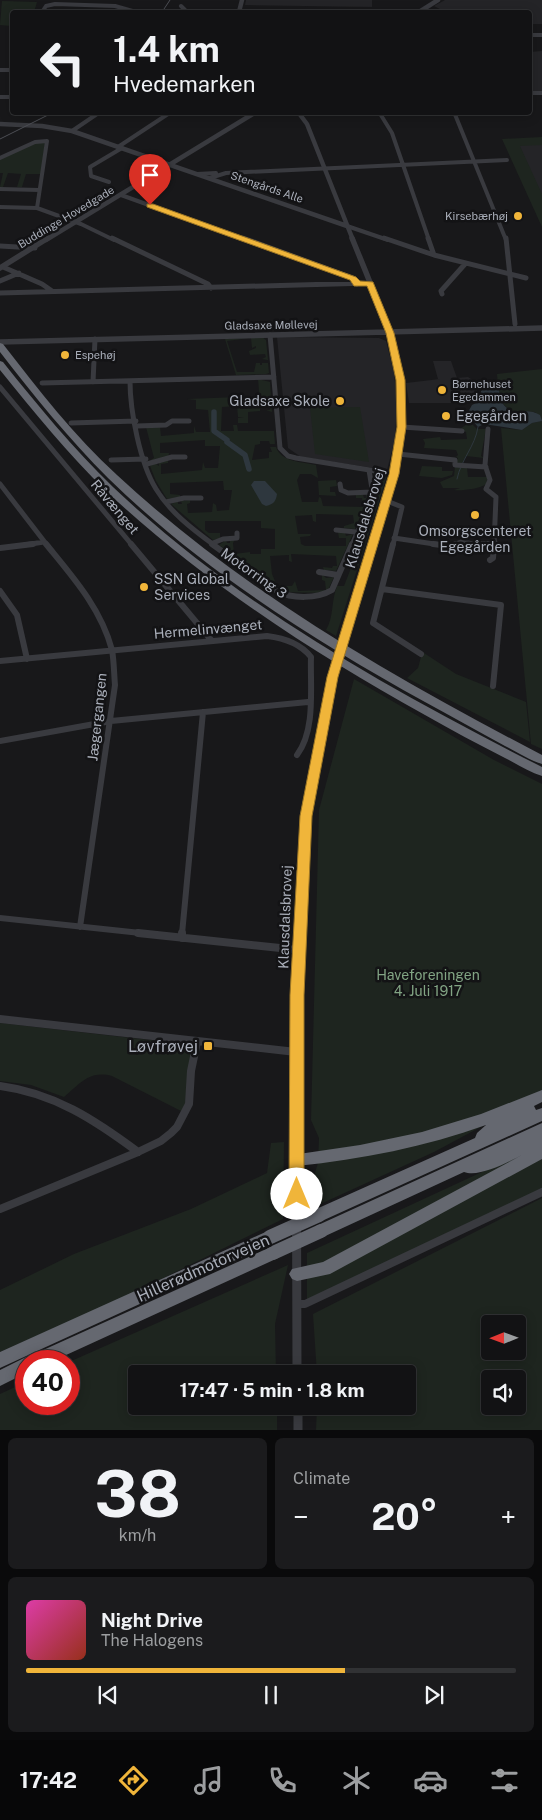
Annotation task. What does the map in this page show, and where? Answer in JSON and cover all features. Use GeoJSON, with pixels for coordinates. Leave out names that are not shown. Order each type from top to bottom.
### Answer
{"type":"FeatureCollection","features":[{"type":"Feature","properties":{"kind":"highway","name":"Motorring 3"},"geometry":{"type":"LineString","coordinates":[[0,346],[12,373],[34,411],[72,452],[158,531],[214,575],[374,681],[542,772]]}},
{"type":"Feature","properties":{"kind":"highway","name":"Motorring 3"},"geometry":{"type":"LineString","coordinates":[[0,364],[12,373],[108,473],[155,516],[224,571],[310,629],[468,722],[542,760]]}},
{"type":"Feature","properties":{"kind":"highway"},"geometry":{"type":"LineString","coordinates":[[468,722],[542,754]]}},
{"type":"Feature","properties":{"kind":"highway"},"geometry":{"type":"LineString","coordinates":[[512,757],[542,776]]}},
{"type":"Feature","properties":{"kind":"highway"},"geometry":{"type":"LineString","coordinates":[[297,1160],[350,1155],[420,1141],[469,1126],[542,1096]]}},
{"type":"Feature","properties":{"kind":"highway"},"geometry":{"type":"LineString","coordinates":[[472,1146],[495,1126],[542,1104]]}},
{"type":"Feature","properties":{"kind":"highway","name":"Hillerødmotorvejen"},"geometry":{"type":"LineString","coordinates":[[0,1360],[542,1114]]}},
{"type":"Feature","properties":{"kind":"highway","name":"Hillerødmotorvejen"},"geometry":{"type":"LineString","coordinates":[[60,1350],[542,1129]]}},
{"type":"Feature","properties":{"kind":"highway"},"geometry":{"type":"LineString","coordinates":[[452,1170],[486,1164],[542,1140]]}},
{"type":"Feature","properties":{"kind":"highway"},"geometry":{"type":"LineString","coordinates":[[297,1274],[324,1269],[542,1152]]}},
{"type":"Feature","properties":{"kind":"highway"},"geometry":{"type":"LineString","coordinates":[[0,1378],[15,1371]]}},
{"type":"Feature","properties":{"kind":"street"},"geometry":{"type":"LineString","coordinates":[[115,6],[116,0]]}},
{"type":"Feature","properties":{"kind":"street"},"geometry":{"type":"LineString","coordinates":[[422,10],[438,0]]}},
{"type":"Feature","properties":{"kind":"street"},"geometry":{"type":"LineString","coordinates":[[43,10],[46,6],[55,4],[115,6],[129,10]]}},
{"type":"Feature","properties":{"kind":"street"},"geometry":{"type":"LineString","coordinates":[[180,6],[185,10]]}},
{"type":"Feature","properties":{"kind":"street"},"geometry":{"type":"LineString","coordinates":[[72,131],[96,115]]}},
{"type":"Feature","properties":{"kind":"street"},"geometry":{"type":"LineString","coordinates":[[109,182],[91,176],[90,167],[167,115]]}},
{"type":"Feature","properties":{"kind":"street","name":"Buddinge Hovedgade"},"geometry":{"type":"LineString","coordinates":[[2,268],[251,115]]}},
{"type":"Feature","properties":{"kind":"street","name":"Klausdalsbrovej"},"geometry":{"type":"LineString","coordinates":[[298,1365],[296,1052],[306,818],[333,677],[394,474],[402,427],[401,380],[390,333],[307,124],[300,115]]}},
{"type":"Feature","properties":{"kind":"street"},"geometry":{"type":"LineString","coordinates":[[381,115],[392,133],[434,255]]}},
{"type":"Feature","properties":{"kind":"street"},"geometry":{"type":"LineString","coordinates":[[455,115],[508,244],[515,324]]}},
{"type":"Feature","properties":{"kind":"street","name":"Stengårds Alle"},"geometry":{"type":"LineString","coordinates":[[0,124],[42,126],[72,131],[434,255],[526,278]]}},
{"type":"Feature","properties":{"kind":"street"},"geometry":{"type":"LineString","coordinates":[[0,158],[35,142],[47,141],[37,208]]}},
{"type":"Feature","properties":{"kind":"street"},"geometry":{"type":"LineString","coordinates":[[197,174],[507,160]]}},
{"type":"Feature","properties":{"kind":"street"},"geometry":{"type":"LineString","coordinates":[[210,178],[220,174]]}},
{"type":"Feature","properties":{"kind":"street"},"geometry":{"type":"LineString","coordinates":[[0,190],[39,190]]}},
{"type":"Feature","properties":{"kind":"street"},"geometry":{"type":"LineString","coordinates":[[121,195],[353,278],[357,284]]}},
{"type":"Feature","properties":{"kind":"street"},"geometry":{"type":"LineString","coordinates":[[0,207],[37,208],[77,222],[208,284],[210,288]]}},
{"type":"Feature","properties":{"kind":"street"},"geometry":{"type":"LineString","coordinates":[[0,246],[35,248]]}},
{"type":"Feature","properties":{"kind":"street"},"geometry":{"type":"LineString","coordinates":[[442,294],[441,291],[465,264]]}},
{"type":"Feature","properties":{"kind":"street"},"geometry":{"type":"LineString","coordinates":[[2,268],[42,284],[52,291]]}},
{"type":"Feature","properties":{"kind":"street"},"geometry":{"type":"LineString","coordinates":[[0,281],[19,274]]}},
{"type":"Feature","properties":{"kind":"street"},"geometry":{"type":"LineString","coordinates":[[0,293],[370,283]]}},
{"type":"Feature","properties":{"kind":"street","name":"Gladsaxe Møllevej"},"geometry":{"type":"LineString","coordinates":[[0,342],[542,328]]}},
{"type":"Feature","properties":{"kind":"street"},"geometry":{"type":"LineString","coordinates":[[270,335],[280,448],[296,458],[394,474]]}},
{"type":"Feature","properties":{"kind":"street"},"geometry":{"type":"LineString","coordinates":[[93,382],[95,339]]}},
{"type":"Feature","properties":{"kind":"street"},"geometry":{"type":"LineString","coordinates":[[42,383],[274,377]]}},
{"type":"Feature","properties":{"kind":"street"},"geometry":{"type":"LineString","coordinates":[[130,381],[129,394],[154,486],[166,502],[213,544],[282,594],[290,596],[323,594],[332,590],[372,492],[369,470]]}},
{"type":"Feature","properties":{"kind":"street","name":"Råvænget"},"geometry":{"type":"LineString","coordinates":[[0,388],[212,641]]}},
{"type":"Feature","properties":{"kind":"street"},"geometry":{"type":"LineString","coordinates":[[71,423],[166,425],[172,422],[190,421]]}},
{"type":"Feature","properties":{"kind":"street"},"geometry":{"type":"LineString","coordinates":[[402,427],[462,431]]}},
{"type":"Feature","properties":{"kind":"street"},"geometry":{"type":"LineString","coordinates":[[488,429],[486,467],[490,479],[486,489],[496,497],[494,509],[496,523],[492,531],[494,542],[493,558],[490,560]]}},
{"type":"Feature","properties":{"kind":"street","name":"Klausdalsbrovej"},"geometry":{"type":"LineString","coordinates":[[398,454],[454,460],[457,465],[486,467]]}},
{"type":"Feature","properties":{"kind":"street"},"geometry":{"type":"LineString","coordinates":[[110,460],[147,462],[172,457],[185,457]]}},
{"type":"Feature","properties":{"kind":"street","name":"Jægergangen"},"geometry":{"type":"LineString","coordinates":[[0,484],[88,597],[104,627],[112,651],[115,685],[111,721],[80,926]]}},
{"type":"Feature","properties":{"kind":"street"},"geometry":{"type":"LineString","coordinates":[[340,484],[341,490],[348,493],[372,492]]}},
{"type":"Feature","properties":{"kind":"street"},"geometry":{"type":"LineString","coordinates":[[166,502],[184,498],[201,498]]}},
{"type":"Feature","properties":{"kind":"street"},"geometry":{"type":"LineString","coordinates":[[386,501],[402,507],[373,623],[421,654]]}},
{"type":"Feature","properties":{"kind":"street"},"geometry":{"type":"LineString","coordinates":[[336,530],[356,532]]}},
{"type":"Feature","properties":{"kind":"street"},"geometry":{"type":"LineString","coordinates":[[213,544],[223,538],[237,538],[237,533]]}},
{"type":"Feature","properties":{"kind":"street"},"geometry":{"type":"LineString","coordinates":[[394,538],[450,546],[461,542],[483,545],[494,542]]}},
{"type":"Feature","properties":{"kind":"street"},"geometry":{"type":"LineString","coordinates":[[0,548],[44,542]]}},
{"type":"Feature","properties":{"kind":"street"},"geometry":{"type":"LineString","coordinates":[[319,572],[338,575]]}},
{"type":"Feature","properties":{"kind":"street"},"geometry":{"type":"LineString","coordinates":[[382,589],[501,605],[496,634],[496,662],[493,686]]}},
{"type":"Feature","properties":{"kind":"street"},"geometry":{"type":"LineString","coordinates":[[0,591],[17,615],[27,659]]}},
{"type":"Feature","properties":{"kind":"street","name":"Hermelinvænget"},"geometry":{"type":"LineString","coordinates":[[0,661],[268,636],[288,640],[311,657],[305,744],[302,751],[297,755]]}},
{"type":"Feature","properties":{"kind":"street"},"geometry":{"type":"LineString","coordinates":[[0,741],[111,721],[308,702]]}},
{"type":"Feature","properties":{"kind":"street"},"geometry":{"type":"LineString","coordinates":[[182,938],[203,712]]}},
{"type":"Feature","properties":{"kind":"street"},"geometry":{"type":"LineString","coordinates":[[0,918],[299,950]]}},
{"type":"Feature","properties":{"kind":"street"},"geometry":{"type":"LineString","coordinates":[[0,1019],[296,1052]]}},
{"type":"Feature","properties":{"kind":"street"},"geometry":{"type":"LineString","coordinates":[[0,1208],[138,1152],[161,1141],[178,1127],[189,1104],[191,1071],[197,1042]]}},
{"type":"Feature","properties":{"kind":"street"},"geometry":{"type":"LineString","coordinates":[[0,1086],[50,1096],[98,1122],[138,1152]]}},
{"type":"Feature","properties":{"kind":"street"},"geometry":{"type":"LineString","coordinates":[[297,1304],[305,1304],[542,1192]]}},
{"type":"Feature","properties":{"kind":"street"},"geometry":{"type":"LineString","coordinates":[[298,1415],[298,1430]]}},
{"type":"Feature","properties":{"kind":"shaded area"},"geometry":{"type":"Polygon","coordinates":[[[246,0],[372,0],[372,7],[245,5],[246,0]]]}},
{"type":"Feature","properties":{"kind":"shaded area"},"geometry":{"type":"Polygon","coordinates":[[[445,0],[542,0],[542,24],[532,24],[532,10],[442,10],[434,6],[445,0]]]}},
{"type":"Feature","properties":{"kind":"shaded area"},"geometry":{"type":"Polygon","coordinates":[[[542,51],[542,92],[532,92],[532,52],[542,51]]]}},
{"type":"Feature","properties":{"kind":"shaded area"},"geometry":{"type":"Polygon","coordinates":[[[519,145],[542,145],[542,194],[541,194],[519,145]]]}},
{"type":"Feature","properties":{"kind":"shaded area","name":"Gladsaxe Skole"},"geometry":{"type":"Polygon","coordinates":[[[277,337],[379,338],[386,341],[394,372],[397,405],[395,439],[387,470],[301,457],[288,448],[277,337]]]}},
{"type":"Feature","properties":{"kind":"shaded area","name":"Børnehuset Egedammen"},"geometry":{"type":"Polygon","coordinates":[[[433,361],[451,361],[457,378],[468,377],[477,383],[477,398],[461,403],[409,403],[406,383],[440,379],[438,379],[433,361]]]}},
{"type":"Feature","properties":{"kind":"shaded area"},"geometry":{"type":"Polygon","coordinates":[[[493,385],[499,387],[502,403],[507,408],[515,413],[528,411],[537,413],[542,421],[532,423],[522,430],[484,424],[478,427],[467,414],[472,405],[480,401],[481,391],[493,385]]]}},
{"type":"Feature","properties":{"kind":"shaded area"},"geometry":{"type":"Polygon","coordinates":[[[254,481],[265,481],[277,494],[273,503],[266,506],[262,504],[251,485],[254,481]]]}},
{"type":"Feature","properties":{"kind":"green space"},"geometry":{"type":"Polygon","coordinates":[[[2,1],[37,2],[35,10],[10,10],[10,26],[0,25],[2,1]]]}},
{"type":"Feature","properties":{"kind":"green space"},"geometry":{"type":"Polygon","coordinates":[[[542,137],[542,145],[520,146],[542,194],[542,227],[502,139],[542,137]]]}},
{"type":"Feature","properties":{"kind":"green space"},"geometry":{"type":"Polygon","coordinates":[[[36,142],[45,143],[41,174],[26,174],[22,187],[17,187],[21,174],[8,173],[3,187],[0,187],[3,173],[0,173],[0,159],[36,142]]]}},
{"type":"Feature","properties":{"kind":"green space"},"geometry":{"type":"Polygon","coordinates":[[[262,337],[266,340],[268,360],[262,359],[266,357],[265,354],[250,355],[249,351],[256,348],[256,346],[252,348],[251,338],[262,337]]]}},
{"type":"Feature","properties":{"kind":"green space"},"geometry":{"type":"Polygon","coordinates":[[[249,338],[227,341],[237,372],[254,372],[256,363],[262,365],[262,363],[268,363],[269,373],[236,375],[225,339],[249,338]]]}},
{"type":"Feature","properties":{"kind":"green space"},"geometry":{"type":"Polygon","coordinates":[[[542,369],[542,749],[531,744],[501,428],[522,430],[532,423],[541,421],[535,412],[523,411],[515,413],[504,405],[500,397],[497,374],[542,369]]]}},
{"type":"Feature","properties":{"kind":"green space"},"geometry":{"type":"Polygon","coordinates":[[[258,379],[270,382],[272,412],[266,410],[270,410],[270,404],[260,404],[258,379]]]}},
{"type":"Feature","properties":{"kind":"green space"},"geometry":{"type":"Polygon","coordinates":[[[239,397],[240,409],[260,408],[260,411],[248,412],[248,423],[238,423],[238,418],[244,417],[238,417],[237,406],[222,407],[221,431],[234,431],[233,425],[237,425],[238,431],[274,431],[275,444],[270,444],[269,441],[260,441],[260,444],[255,445],[252,460],[269,458],[269,452],[272,452],[270,447],[276,447],[282,456],[316,465],[318,478],[311,474],[300,474],[297,480],[302,502],[318,502],[319,497],[323,506],[363,507],[362,498],[356,498],[356,495],[363,495],[366,498],[366,495],[369,495],[355,529],[344,528],[344,526],[354,523],[353,515],[316,514],[316,522],[313,521],[312,515],[295,516],[298,534],[311,534],[310,536],[300,537],[301,544],[305,546],[346,546],[346,538],[339,538],[338,532],[345,533],[346,536],[353,534],[336,571],[324,570],[323,567],[332,568],[337,566],[336,556],[291,554],[292,562],[289,561],[289,555],[270,556],[272,574],[277,586],[292,586],[295,581],[298,591],[326,590],[322,574],[326,578],[334,577],[328,590],[322,593],[284,592],[219,545],[226,540],[227,543],[230,543],[230,540],[235,539],[233,543],[234,554],[250,552],[250,554],[261,554],[261,549],[275,549],[275,529],[261,528],[261,521],[205,521],[205,530],[209,533],[220,533],[220,539],[213,540],[171,504],[178,501],[178,504],[182,504],[181,501],[190,500],[190,503],[187,504],[188,513],[212,512],[213,503],[216,505],[217,511],[229,510],[232,490],[224,490],[223,481],[170,483],[170,494],[180,495],[180,497],[167,499],[156,481],[150,466],[155,463],[159,466],[159,462],[168,460],[168,463],[161,464],[161,474],[202,470],[203,462],[205,468],[218,468],[220,446],[205,446],[205,440],[160,443],[160,453],[169,453],[168,457],[149,461],[154,458],[146,427],[160,427],[161,436],[194,433],[194,426],[196,432],[210,432],[208,410],[196,409],[196,400],[187,399],[239,397]]]}},
{"type":"Feature","properties":{"kind":"green space"},"geometry":{"type":"Polygon","coordinates":[[[360,407],[369,462],[315,454],[310,408],[360,407]]]}},
{"type":"Feature","properties":{"kind":"green space"},"geometry":{"type":"Polygon","coordinates":[[[470,422],[477,429],[486,429],[481,456],[484,458],[466,456],[461,465],[456,464],[458,458],[456,457],[458,455],[456,450],[424,448],[425,443],[423,439],[440,437],[441,440],[467,439],[466,432],[460,429],[470,422]]]}},
{"type":"Feature","properties":{"kind":"green space"},"geometry":{"type":"Polygon","coordinates":[[[422,466],[442,467],[442,471],[453,471],[452,475],[442,478],[419,476],[422,466]]]}},
{"type":"Feature","properties":{"kind":"green space"},"geometry":{"type":"Polygon","coordinates":[[[455,466],[467,468],[468,477],[488,477],[486,484],[466,490],[443,488],[440,482],[454,476],[455,466]]]}},
{"type":"Feature","properties":{"kind":"green space"},"geometry":{"type":"Polygon","coordinates":[[[373,473],[387,475],[336,636],[326,630],[329,625],[337,586],[344,586],[367,527],[362,525],[372,502],[377,502],[378,498],[375,497],[374,490],[378,489],[377,484],[373,484],[373,473]]]}},
{"type":"Feature","properties":{"kind":"green space"},"geometry":{"type":"Polygon","coordinates":[[[336,480],[337,486],[330,487],[330,492],[335,492],[336,496],[319,495],[318,481],[336,480]]]}},
{"type":"Feature","properties":{"kind":"green space"},"geometry":{"type":"Polygon","coordinates":[[[424,653],[456,674],[526,702],[530,742],[407,678],[418,668],[424,653]]]}},
{"type":"Feature","properties":{"kind":"green space","name":"Haveforeningen 4. Juli 1917"},"geometry":{"type":"Polygon","coordinates":[[[354,679],[494,760],[542,784],[542,1094],[434,1152],[303,1212],[318,1163],[319,1138],[311,1120],[319,810],[354,679]]]}},
{"type":"Feature","properties":{"kind":"green space"},"geometry":{"type":"Polygon","coordinates":[[[0,1023],[193,1045],[188,1092],[183,1112],[112,1076],[91,1076],[64,1097],[31,1085],[0,1081],[0,1023]]]}},
{"type":"Feature","properties":{"kind":"green space"},"geometry":{"type":"Polygon","coordinates":[[[284,1142],[283,1219],[129,1295],[0,1352],[0,1290],[74,1254],[191,1209],[267,1173],[271,1143],[284,1142]]]}},
{"type":"Feature","properties":{"kind":"green space"},"geometry":{"type":"Polygon","coordinates":[[[536,1147],[542,1148],[542,1190],[307,1300],[307,1253],[536,1147]]]}},
{"type":"Feature","properties":{"kind":"green space"},"geometry":{"type":"Polygon","coordinates":[[[542,1198],[542,1430],[316,1430],[317,1415],[416,1415],[416,1365],[316,1365],[313,1314],[542,1198]]]}},
{"type":"Feature","properties":{"kind":"green space"},"geometry":{"type":"Polygon","coordinates":[[[288,1265],[275,1324],[276,1365],[128,1365],[128,1415],[277,1415],[277,1430],[0,1430],[0,1394],[15,1387],[15,1415],[80,1415],[80,1357],[288,1265]]]}},
{"type":"Feature","properties":{"kind":"waterway"},"geometry":{"type":"LineString","coordinates":[[214,412],[214,431],[227,440]]}},
{"type":"Feature","properties":{"kind":"waterway"},"geometry":{"type":"LineString","coordinates":[[457,479],[474,441],[478,427]]}},
{"type":"Feature","properties":{"kind":"waterway"},"geometry":{"type":"LineString","coordinates":[[227,442],[245,455],[249,469]]}},
{"type":"Feature","properties":{"kind":"tram line"},"geometry":{"type":"LineString","coordinates":[[163,10],[170,0]]}},
{"type":"Feature","properties":{"kind":"tram line"},"geometry":{"type":"LineString","coordinates":[[0,139],[48,115]]}},
{"type":"Feature","properties":{"kind":"place","name":"Kirsebærhøj"},"geometry":{"type":"Point","coordinates":[518,216]}},
{"type":"Feature","properties":{"kind":"place","name":"Espehøj"},"geometry":{"type":"Point","coordinates":[65,355]}},
{"type":"Feature","properties":{"kind":"place","name":"Børnehuset Egedammen"},"geometry":{"type":"Point","coordinates":[442,390]}},
{"type":"Feature","properties":{"kind":"place","name":"Gladsaxe Skole"},"geometry":{"type":"Point","coordinates":[340,401]}},
{"type":"Feature","properties":{"kind":"place","name":"Egegården"},"geometry":{"type":"Point","coordinates":[446,416]}},
{"type":"Feature","properties":{"kind":"place","name":"Omsorgscenteret Egegården"},"geometry":{"type":"Point","coordinates":[475,515]}},
{"type":"Feature","properties":{"kind":"place","name":"SSN Global Services"},"geometry":{"type":"Point","coordinates":[144,587]}},
{"type":"Feature","properties":{"kind":"place","name":"Løvfrøvej"},"geometry":{"type":"Point","coordinates":[208,1046]}},
{"type":"Feature","properties":{"kind":"route"},"geometry":{"type":"LineString","coordinates":[[150,205],[353,278],[357,284],[370,283],[390,333],[401,380],[402,427],[394,474],[333,677],[306,816],[296,1028],[297,1194]]}}]}
